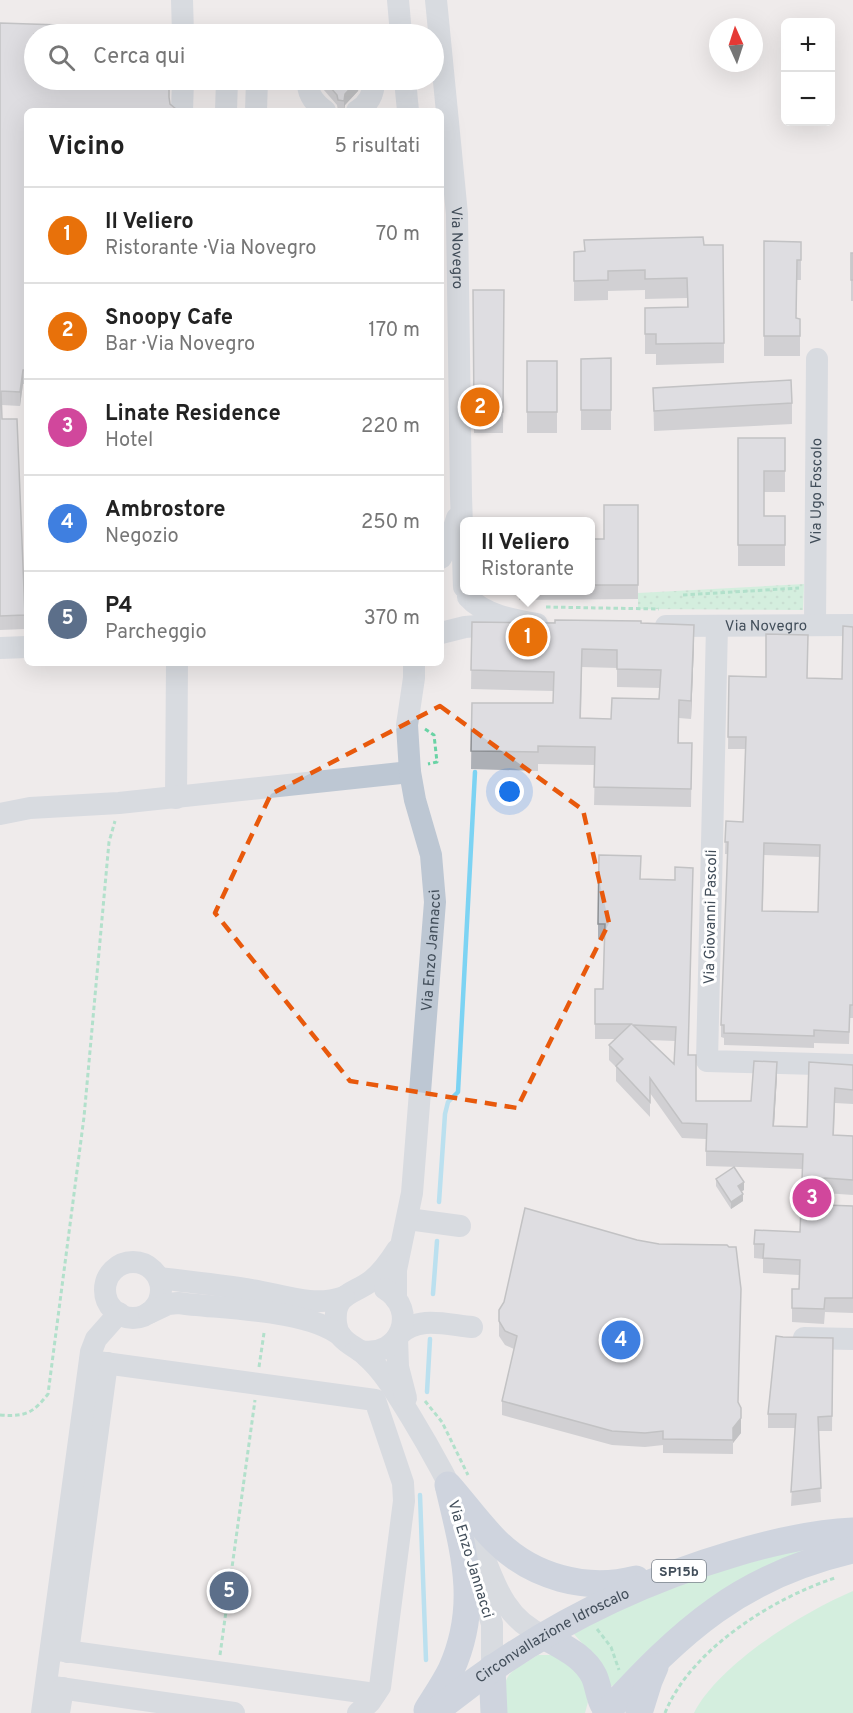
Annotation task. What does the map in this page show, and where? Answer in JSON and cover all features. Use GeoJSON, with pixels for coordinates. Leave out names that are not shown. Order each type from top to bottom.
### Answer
{"type":"FeatureCollection","features":[{"type":"Feature","properties":{"kind":"main road"},"geometry":{"type":"LineString","coordinates":[[460,1483],[505,1550],[534,1568],[562,1579],[596,1584],[620,1582],[712,1560]]}},
{"type":"Feature","properties":{"kind":"main road"},"geometry":{"type":"LineString","coordinates":[[425,1713],[446,1680],[457,1655],[468,1609],[460,1483]]}},
{"type":"Feature","properties":{"kind":"main road"},"geometry":{"type":"LineString","coordinates":[[825,1532],[853,1524]]}},
{"type":"Feature","properties":{"kind":"main road","name":"Circonvallazione Idroscalo"},"geometry":{"type":"LineString","coordinates":[[434,1713],[492,1668],[622,1593],[712,1560],[778,1540],[825,1532],[853,1531]]}},
{"type":"Feature","properties":{"kind":"main road"},"geometry":{"type":"LineString","coordinates":[[544,1636],[576,1655],[586,1664],[596,1681],[608,1712],[674,1642],[709,1613],[749,1587],[794,1569],[853,1550]]}},
{"type":"Feature","properties":{"kind":"main road"},"geometry":{"type":"LineString","coordinates":[[639,1713],[649,1681],[674,1642]]}},
{"type":"Feature","properties":{"kind":"main road"},"geometry":{"type":"LineString","coordinates":[[492,1668],[494,1713]]}},
{"type":"Feature","properties":{"kind":"street"},"geometry":{"type":"LineString","coordinates":[[182,0],[183,24]]}},
{"type":"Feature","properties":{"kind":"street"},"geometry":{"type":"LineString","coordinates":[[398,0],[400,24]]}},
{"type":"Feature","properties":{"kind":"street","name":"Via Novegro"},"geometry":{"type":"LineString","coordinates":[[436,0],[438,24]]}},
{"type":"Feature","properties":{"kind":"street"},"geometry":{"type":"LineString","coordinates":[[183,90],[183,108]]}},
{"type":"Feature","properties":{"kind":"street"},"geometry":{"type":"LineString","coordinates":[[226,90],[226,108]]}},
{"type":"Feature","properties":{"kind":"street"},"geometry":{"type":"LineString","coordinates":[[256,108],[257,90]]}},
{"type":"Feature","properties":{"kind":"street"},"geometry":{"type":"LineString","coordinates":[[310,90],[311,96],[321,108]]}},
{"type":"Feature","properties":{"kind":"street"},"geometry":{"type":"LineString","coordinates":[[361,108],[370,100],[374,90]]}},
{"type":"Feature","properties":{"kind":"street"},"geometry":{"type":"LineString","coordinates":[[406,90],[408,108]]}},
{"type":"Feature","properties":{"kind":"street","name":"Via Novegro"},"geometry":{"type":"LineString","coordinates":[[442,90],[443,108]]}},
{"type":"Feature","properties":{"kind":"street","name":"Via Novegro"},"geometry":{"type":"LineString","coordinates":[[444,124],[462,517]]}},
{"type":"Feature","properties":{"kind":"street","name":"Via Ugo Foscolo"},"geometry":{"type":"LineString","coordinates":[[815,625],[817,359]]}},
{"type":"Feature","properties":{"kind":"street","name":"Via Novegro"},"geometry":{"type":"LineString","coordinates":[[444,552],[454,531],[461,496]]}},
{"type":"Feature","properties":{"kind":"street"},"geometry":{"type":"LineString","coordinates":[[444,573],[455,577],[460,584]]}},
{"type":"Feature","properties":{"kind":"street","name":"Via Novegro"},"geometry":{"type":"LineString","coordinates":[[445,633],[464,618],[467,610],[465,595]]}},
{"type":"Feature","properties":{"kind":"street"},"geometry":{"type":"LineString","coordinates":[[468,595],[472,602],[498,615],[545,619]]}},
{"type":"Feature","properties":{"kind":"street","name":"Via Novegro"},"geometry":{"type":"LineString","coordinates":[[445,633],[488,624],[545,619]]}},
{"type":"Feature","properties":{"kind":"street","name":"Via Novegro"},"geometry":{"type":"LineString","coordinates":[[645,626],[853,625]]}},
{"type":"Feature","properties":{"kind":"street","name":"Via Giovanni Pascoli"},"geometry":{"type":"LineString","coordinates":[[717,626],[707,1062],[853,1065]]}},
{"type":"Feature","properties":{"kind":"street"},"geometry":{"type":"LineString","coordinates":[[0,648],[24,647]]}},
{"type":"Feature","properties":{"kind":"street"},"geometry":{"type":"LineString","coordinates":[[176,798],[177,666]]}},
{"type":"Feature","properties":{"kind":"street","name":"Via Enzo Jannacci"},"geometry":{"type":"LineString","coordinates":[[411,1417],[399,1372],[398,1336],[403,1319],[395,1278],[412,1193],[435,902],[431,855],[415,801],[417,770],[407,725],[416,668]]}},
{"type":"Feature","properties":{"kind":"street"},"geometry":{"type":"LineString","coordinates":[[0,814],[30,808],[176,798],[417,770]]}},
{"type":"Feature","properties":{"kind":"street"},"geometry":{"type":"LineString","coordinates":[[405,1230],[460,1226]]}},
{"type":"Feature","properties":{"kind":"street","name":"Via Enzo Jannacci"},"geometry":{"type":"LineString","coordinates":[[354,1292],[383,1270],[405,1230]]}},
{"type":"Feature","properties":{"kind":"street"},"geometry":{"type":"LineString","coordinates":[[137,1262],[148,1266],[159,1278],[160,1297],[155,1308],[149,1313],[134,1317],[119,1313],[110,1305],[106,1294],[108,1278],[114,1269],[125,1263],[137,1262]]}},
{"type":"Feature","properties":{"kind":"street"},"geometry":{"type":"LineString","coordinates":[[159,1278],[254,1290],[306,1301],[328,1301],[374,1286],[384,1289],[398,1301],[422,1312],[472,1322],[417,1323],[406,1328],[383,1349],[372,1352],[361,1351]]}},
{"type":"Feature","properties":{"kind":"street"},"geometry":{"type":"LineString","coordinates":[[341,1336],[337,1328],[336,1317],[339,1306],[354,1292]]}},
{"type":"Feature","properties":{"kind":"street","name":"Via Enzo Jannacci"},"geometry":{"type":"LineString","coordinates":[[149,1313],[166,1305],[178,1303],[298,1317],[322,1325],[341,1336],[350,1346],[361,1351],[383,1374],[411,1417],[460,1483],[478,1545],[503,1600],[523,1623],[544,1636]]}},
{"type":"Feature","properties":{"kind":"street"},"geometry":{"type":"LineString","coordinates":[[42,1713],[54,1687],[99,1362],[96,1339],[119,1313]]}},
{"type":"Feature","properties":{"kind":"street"},"geometry":{"type":"LineString","coordinates":[[783,1338],[853,1340]]}},
{"type":"Feature","properties":{"kind":"street"},"geometry":{"type":"LineString","coordinates":[[99,1362],[375,1400],[403,1483],[404,1501],[380,1687],[358,1713]]}},
{"type":"Feature","properties":{"kind":"street","name":"Via Enzo Jannacci"},"geometry":{"type":"LineString","coordinates":[[460,1483],[489,1610],[493,1638],[492,1668]]}},
{"type":"Feature","properties":{"kind":"street"},"geometry":{"type":"LineString","coordinates":[[59,1650],[375,1694]]}},
{"type":"Feature","properties":{"kind":"street"},"geometry":{"type":"LineString","coordinates":[[54,1687],[60,1713]]}},
{"type":"Feature","properties":{"kind":"street"},"geometry":{"type":"LineString","coordinates":[[54,1687],[234,1713]]}},
{"type":"Feature","properties":{"kind":"path"},"geometry":{"type":"LineString","coordinates":[[682,595],[815,587]]}},
{"type":"Feature","properties":{"kind":"path"},"geometry":{"type":"LineString","coordinates":[[545,619],[662,609]]}},
{"type":"Feature","properties":{"kind":"path"},"geometry":{"type":"LineString","coordinates":[[417,770],[437,762],[434,735],[422,724]]}},
{"type":"Feature","properties":{"kind":"path"},"geometry":{"type":"LineString","coordinates":[[0,1415],[18,1415],[36,1409],[48,1394],[84,1117],[109,842],[119,803]]}},
{"type":"Feature","properties":{"kind":"path"},"geometry":{"type":"LineString","coordinates":[[218,1673],[264,1333]]}},
{"type":"Feature","properties":{"kind":"path"},"geometry":{"type":"LineString","coordinates":[[423,1394],[426,1402],[442,1422],[460,1483]]}},
{"type":"Feature","properties":{"kind":"path"},"geometry":{"type":"LineString","coordinates":[[665,1713],[670,1698],[686,1677],[707,1654],[733,1633],[761,1613],[791,1596],[842,1576]]}},
{"type":"Feature","properties":{"kind":"path"},"geometry":{"type":"LineString","coordinates":[[591,1622],[611,1647],[621,1677]]}},
{"type":"Feature","properties":{"kind":"highlighted area"},"geometry":{"type":"Polygon","coordinates":[[[440,706],[583,810],[609,923],[517,1108],[350,1081],[215,913],[271,794],[440,706]]]}},
{"type":"Feature","properties":{"kind":"green space"},"geometry":{"type":"Polygon","coordinates":[[[804,584],[803,610],[638,609],[638,593],[804,584]]]}},
{"type":"Feature","properties":{"kind":"green space"},"geometry":{"type":"Polygon","coordinates":[[[807,1547],[617,1684],[609,1687],[594,1657],[574,1634],[620,1608],[716,1572],[807,1547]]]}},
{"type":"Feature","properties":{"kind":"green space"},"geometry":{"type":"Polygon","coordinates":[[[853,1591],[853,1713],[694,1713],[722,1676],[742,1658],[787,1626],[853,1591]]]}},
{"type":"Feature","properties":{"kind":"green space"},"geometry":{"type":"Polygon","coordinates":[[[538,1655],[553,1655],[582,1675],[588,1702],[585,1713],[503,1713],[504,1689],[508,1676],[538,1655]]]}},
{"type":"Feature","properties":{"kind":"building"},"geometry":{"type":"Polygon","coordinates":[[[0,23],[30,24],[24,24],[24,90],[169,90],[170,104],[175,108],[24,108],[24,370],[20,392],[1,391],[2,419],[17,419],[24,615],[0,616],[0,23]]]}},
{"type":"Feature","properties":{"kind":"building"},"geometry":{"type":"Polygon","coordinates":[[[333,90],[349,90],[345,94],[344,101],[338,100],[333,90]]]}},
{"type":"Feature","properties":{"kind":"building"},"geometry":{"type":"Polygon","coordinates":[[[703,237],[704,245],[723,245],[724,343],[656,344],[656,334],[645,334],[645,308],[688,307],[687,278],[645,279],[645,270],[608,271],[608,280],[574,281],[574,252],[585,251],[584,240],[703,237]]]}},
{"type":"Feature","properties":{"kind":"building"},"geometry":{"type":"Polygon","coordinates":[[[764,241],[801,242],[801,260],[797,260],[796,318],[800,319],[800,336],[764,336],[764,241]]]}},
{"type":"Feature","properties":{"kind":"building"},"geometry":{"type":"Polygon","coordinates":[[[851,253],[853,253],[853,280],[851,280],[851,253]]]}},
{"type":"Feature","properties":{"kind":"building"},"geometry":{"type":"Polygon","coordinates":[[[473,290],[504,290],[503,412],[474,413],[473,290]]]}},
{"type":"Feature","properties":{"kind":"building"},"geometry":{"type":"Polygon","coordinates":[[[611,358],[611,410],[581,410],[581,359],[611,358]]]}},
{"type":"Feature","properties":{"kind":"building"},"geometry":{"type":"Polygon","coordinates":[[[527,361],[557,361],[557,412],[527,412],[527,361]]]}},
{"type":"Feature","properties":{"kind":"building"},"geometry":{"type":"Polygon","coordinates":[[[791,380],[792,403],[654,411],[653,388],[791,380]]]}},
{"type":"Feature","properties":{"kind":"building"},"geometry":{"type":"Polygon","coordinates":[[[738,438],[785,438],[785,471],[764,471],[764,516],[785,516],[785,545],[738,545],[738,438]]]}},
{"type":"Feature","properties":{"kind":"building"},"geometry":{"type":"Polygon","coordinates":[[[604,505],[638,505],[638,585],[595,585],[595,539],[604,539],[604,505]]]}},
{"type":"Feature","properties":{"kind":"building"},"geometry":{"type":"Polygon","coordinates":[[[555,620],[641,621],[641,623],[694,625],[691,701],[679,700],[678,743],[692,743],[691,789],[594,787],[595,747],[538,746],[538,752],[471,751],[472,703],[553,703],[554,672],[471,670],[472,622],[555,623],[555,620]],[[582,649],[580,718],[611,719],[612,698],[659,699],[661,670],[617,669],[617,650],[582,649]]]}},
{"type":"Feature","properties":{"kind":"building"},"geometry":{"type":"Polygon","coordinates":[[[843,626],[853,627],[853,1005],[850,1005],[849,1032],[814,1030],[814,1036],[724,1033],[724,1025],[721,1025],[728,842],[725,842],[726,821],[743,822],[746,737],[728,737],[729,676],[766,677],[766,634],[808,635],[807,678],[842,679],[843,626]],[[764,843],[762,911],[818,912],[820,845],[764,843]]]}},
{"type":"Feature","properties":{"kind":"building"},"geometry":{"type":"Polygon","coordinates":[[[599,855],[641,856],[640,879],[675,880],[675,867],[693,868],[688,1055],[696,1055],[696,1101],[751,1101],[754,1061],[777,1062],[773,1126],[807,1127],[809,1062],[853,1065],[853,1090],[835,1088],[833,1135],[853,1136],[853,1180],[819,1179],[812,1191],[817,1202],[825,1205],[853,1206],[853,1298],[825,1298],[824,1309],[792,1308],[792,1289],[799,1289],[800,1260],[763,1258],[764,1244],[754,1244],[755,1230],[800,1232],[803,1154],[706,1151],[707,1124],[682,1123],[650,1078],[650,1102],[616,1066],[623,1059],[609,1045],[631,1024],[595,1024],[595,989],[603,989],[605,924],[598,924],[599,855]],[[633,1025],[674,1064],[676,1027],[633,1025]]]}},
{"type":"Feature","properties":{"kind":"building"},"geometry":{"type":"Polygon","coordinates":[[[734,1167],[744,1182],[738,1186],[743,1194],[731,1202],[716,1179],[734,1167]]]}},
{"type":"Feature","properties":{"kind":"building"},"geometry":{"type":"Polygon","coordinates":[[[525,1208],[637,1240],[659,1244],[736,1247],[741,1289],[738,1402],[741,1408],[741,1418],[733,1428],[733,1440],[663,1439],[663,1431],[645,1433],[612,1431],[502,1401],[517,1336],[505,1331],[499,1321],[499,1310],[504,1302],[525,1208]]]}},
{"type":"Feature","properties":{"kind":"building"},"geometry":{"type":"Polygon","coordinates":[[[776,1336],[833,1338],[832,1416],[818,1417],[821,1488],[791,1492],[796,1414],[768,1414],[776,1336]]]}},
{"type":"Feature","properties":{"kind":"waterway"},"geometry":{"type":"LineString","coordinates":[[439,1202],[445,1114],[448,1102],[458,1092],[475,772]]}},
{"type":"Feature","properties":{"kind":"waterway"},"geometry":{"type":"LineString","coordinates":[[433,1294],[437,1241]]}},
{"type":"Feature","properties":{"kind":"waterway"},"geometry":{"type":"LineString","coordinates":[[427,1392],[430,1339]]}},
{"type":"Feature","properties":{"kind":"waterway"},"geometry":{"type":"LineString","coordinates":[[420,1495],[426,1660]]}},
{"type":"Feature","properties":{"kind":"place","name":"Snoopy Cafe"},"geometry":{"type":"Point","coordinates":[480,407]}},
{"type":"Feature","properties":{"kind":"place","name":"Il Veliero"},"geometry":{"type":"Point","coordinates":[528,637]}},
{"type":"Feature","properties":{"kind":"place","name":"Linate Residence"},"geometry":{"type":"Point","coordinates":[812,1198]}},
{"type":"Feature","properties":{"kind":"place","name":"Ambrostore"},"geometry":{"type":"Point","coordinates":[621,1340]}},
{"type":"Feature","properties":{"kind":"place","name":"P4"},"geometry":{"type":"Point","coordinates":[229,1591]}}]}
